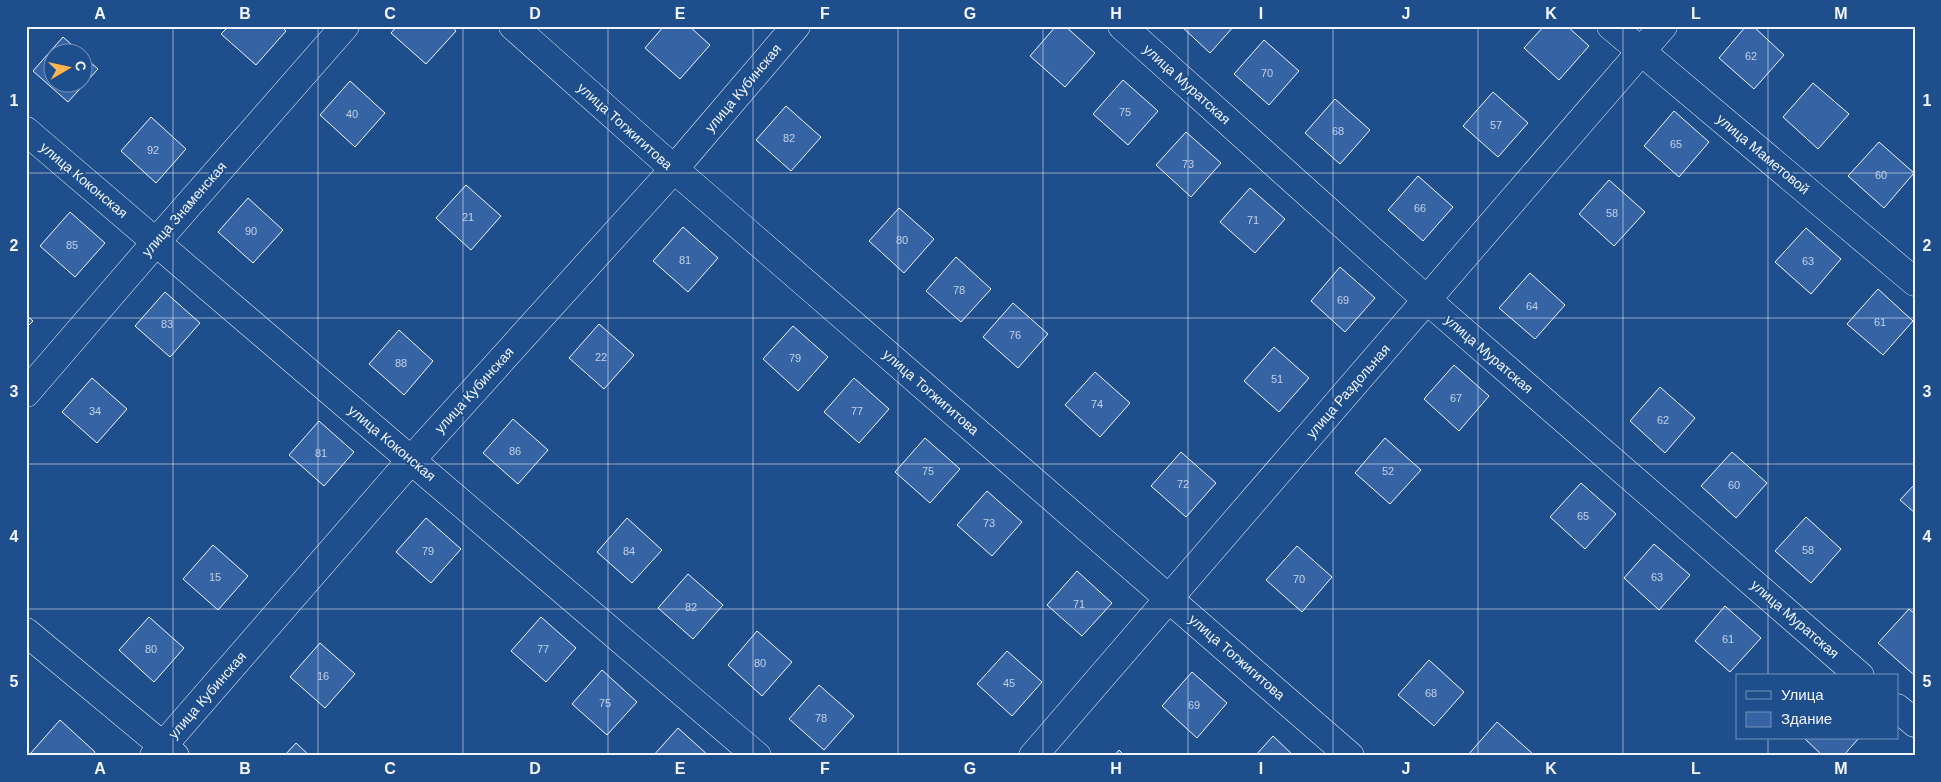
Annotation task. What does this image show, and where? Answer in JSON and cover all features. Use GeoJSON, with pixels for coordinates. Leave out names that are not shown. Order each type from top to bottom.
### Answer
{"type":"FeatureCollection","features":[{"type":"Feature","properties":{"kind":"street","name":"улица Знаменская"},"geometry":{"type":"LineString","coordinates":[[26,393],[345,26]]}},
{"type":"Feature","properties":{"kind":"street","name":"улица Тогжигитова"},"geometry":{"type":"LineString","coordinates":[[513,26],[674,170],[1350,756]]}},
{"type":"Feature","properties":{"kind":"street","name":"улица Кубинская"},"geometry":{"type":"LineString","coordinates":[[164,752],[412,459],[674,170],[796,26]]}},
{"type":"Feature","properties":{"kind":"street","name":"улица Муратская"},"geometry":{"type":"LineString","coordinates":[[1122,26],[1427,300],[1858,674]]}},
{"type":"Feature","properties":{"kind":"street","name":"улица Маметовой"},"geometry":{"type":"LineString","coordinates":[[1611,26],[1915,282]]}},
{"type":"Feature","properties":{"kind":"street","name":"улица Раздольная"},"geometry":{"type":"LineString","coordinates":[[1033,756],[1663,26]]}},
{"type":"Feature","properties":{"kind":"street","name":"улица Коконская"},"geometry":{"type":"LineString","coordinates":[[26,131],[412,459],[757,756]]}},
{"type":"Feature","properties":{"kind":"street"},"geometry":{"type":"LineString","coordinates":[[26,632],[164,752]]}},
{"type":"Feature","properties":{"kind":"street"},"geometry":{"type":"LineString","coordinates":[[1898,709],[1915,723]]}},
{"type":"Feature","properties":{"kind":"building"},"geometry":{"type":"Polygon","coordinates":[[[229,26],[281,26],[286,31],[256,65],[221,34],[229,26]]]}},
{"type":"Feature","properties":{"kind":"building"},"geometry":{"type":"Polygon","coordinates":[[[397,26],[452,26],[456,31],[426,64],[391,33],[397,26]]]}},
{"type":"Feature","properties":{"kind":"building"},"geometry":{"type":"Polygon","coordinates":[[[664,26],[689,26],[710,45],[680,79],[645,48],[664,26]]]}},
{"type":"Feature","properties":{"kind":"building"},"geometry":{"type":"Polygon","coordinates":[[[1056,26],[1065,26],[1095,53],[1065,87],[1030,56],[1056,26]]]}},
{"type":"Feature","properties":{"kind":"building"},"geometry":{"type":"Polygon","coordinates":[[[1181,26],[1234,26],[1210,53],[1181,26]]]}},
{"type":"Feature","properties":{"kind":"building"},"geometry":{"type":"Polygon","coordinates":[[[1544,26],[1567,26],[1589,46],[1559,80],[1524,48],[1544,26]]]}},
{"type":"Feature","properties":{"kind":"building"},"geometry":{"type":"Polygon","coordinates":[[[1746,26],[1753,26],[1784,55],[1754,89],[1719,58],[1746,26]]]}},
{"type":"Feature","properties":{"kind":"building"},"geometry":{"type":"Polygon","coordinates":[[[63,37],[69,42],[59,42],[63,37]]]}},
{"type":"Feature","properties":{"kind":"building"},"geometry":{"type":"Polygon","coordinates":[[[1264,40],[1299,71],[1269,105],[1234,74],[1264,40]]]}},
{"type":"Feature","properties":{"kind":"building"},"geometry":{"type":"Polygon","coordinates":[[[42,61],[42,79],[33,71],[42,61]]]}},
{"type":"Feature","properties":{"kind":"building"},"geometry":{"type":"Polygon","coordinates":[[[92,64],[98,69],[92,76],[92,64]]]}},
{"type":"Feature","properties":{"kind":"building"},"geometry":{"type":"Polygon","coordinates":[[[1123,80],[1158,111],[1128,145],[1093,114],[1123,80]]]}},
{"type":"Feature","properties":{"kind":"building"},"geometry":{"type":"Polygon","coordinates":[[[350,81],[385,113],[355,147],[320,115],[350,81]]]}},
{"type":"Feature","properties":{"kind":"building"},"geometry":{"type":"Polygon","coordinates":[[[1813,83],[1849,114],[1818,149],[1783,117],[1813,83]]]}},
{"type":"Feature","properties":{"kind":"building"},"geometry":{"type":"Polygon","coordinates":[[[57,92],[77,92],[68,102],[57,92]]]}},
{"type":"Feature","properties":{"kind":"building"},"geometry":{"type":"Polygon","coordinates":[[[1493,92],[1528,123],[1498,157],[1463,126],[1493,92]]]}},
{"type":"Feature","properties":{"kind":"building"},"geometry":{"type":"Polygon","coordinates":[[[1335,99],[1370,130],[1340,164],[1305,133],[1335,99]]]}},
{"type":"Feature","properties":{"kind":"building"},"geometry":{"type":"Polygon","coordinates":[[[786,106],[821,137],[791,171],[756,140],[786,106]]]}},
{"type":"Feature","properties":{"kind":"building"},"geometry":{"type":"Polygon","coordinates":[[[1674,111],[1709,142],[1679,177],[1644,146],[1674,111]]]}},
{"type":"Feature","properties":{"kind":"building"},"geometry":{"type":"Polygon","coordinates":[[[151,117],[186,149],[156,183],[121,151],[151,117]]]}},
{"type":"Feature","properties":{"kind":"building"},"geometry":{"type":"Polygon","coordinates":[[[1186,132],[1221,163],[1191,197],[1156,165],[1186,132]]]}},
{"type":"Feature","properties":{"kind":"building"},"geometry":{"type":"Polygon","coordinates":[[[1879,142],[1914,173],[1884,208],[1848,176],[1879,142]]]}},
{"type":"Feature","properties":{"kind":"building"},"geometry":{"type":"Polygon","coordinates":[[[1418,176],[1453,207],[1423,241],[1388,210],[1418,176]]]}},
{"type":"Feature","properties":{"kind":"building"},"geometry":{"type":"Polygon","coordinates":[[[1609,180],[1645,212],[1614,246],[1579,214],[1609,180]]]}},
{"type":"Feature","properties":{"kind":"building"},"geometry":{"type":"Polygon","coordinates":[[[466,185],[501,216],[471,250],[436,218],[466,185]]]}},
{"type":"Feature","properties":{"kind":"building"},"geometry":{"type":"Polygon","coordinates":[[[1250,188],[1285,219],[1255,253],[1220,222],[1250,188]]]}},
{"type":"Feature","properties":{"kind":"building"},"geometry":{"type":"Polygon","coordinates":[[[248,198],[283,230],[253,263],[218,232],[248,198]]]}},
{"type":"Feature","properties":{"kind":"building"},"geometry":{"type":"Polygon","coordinates":[[[899,208],[934,239],[904,273],[869,241],[899,208]]]}},
{"type":"Feature","properties":{"kind":"building"},"geometry":{"type":"Polygon","coordinates":[[[70,212],[105,243],[75,277],[40,246],[70,212]]]}},
{"type":"Feature","properties":{"kind":"building"},"geometry":{"type":"Polygon","coordinates":[[[683,227],[718,258],[688,292],[653,261],[683,227]]]}},
{"type":"Feature","properties":{"kind":"building"},"geometry":{"type":"Polygon","coordinates":[[[1806,228],[1841,259],[1811,294],[1775,262],[1806,228]]]}},
{"type":"Feature","properties":{"kind":"building"},"geometry":{"type":"Polygon","coordinates":[[[956,257],[991,289],[961,322],[926,291],[956,257]]]}},
{"type":"Feature","properties":{"kind":"building"},"geometry":{"type":"Polygon","coordinates":[[[1340,267],[1375,298],[1345,332],[1311,301],[1340,267]]]}},
{"type":"Feature","properties":{"kind":"building"},"geometry":{"type":"Polygon","coordinates":[[[1530,273],[1565,305],[1535,339],[1499,308],[1530,273]]]}},
{"type":"Feature","properties":{"kind":"building"},"geometry":{"type":"Polygon","coordinates":[[[1878,289],[1913,321],[1883,355],[1847,324],[1878,289]]]}},
{"type":"Feature","properties":{"kind":"building"},"geometry":{"type":"Polygon","coordinates":[[[165,292],[200,323],[170,357],[135,326],[165,292]]]}},
{"type":"Feature","properties":{"kind":"building"},"geometry":{"type":"Polygon","coordinates":[[[1013,303],[1048,334],[1018,368],[983,337],[1013,303]]]}},
{"type":"Feature","properties":{"kind":"building"},"geometry":{"type":"Polygon","coordinates":[[[26,315],[33,321],[26,328],[26,315]]]}},
{"type":"Feature","properties":{"kind":"building"},"geometry":{"type":"Polygon","coordinates":[[[599,324],[634,355],[604,389],[569,358],[599,324]]]}},
{"type":"Feature","properties":{"kind":"building"},"geometry":{"type":"Polygon","coordinates":[[[793,326],[828,357],[798,391],[763,359],[793,326]]]}},
{"type":"Feature","properties":{"kind":"building"},"geometry":{"type":"Polygon","coordinates":[[[399,330],[433,361],[404,395],[369,364],[399,330]]]}},
{"type":"Feature","properties":{"kind":"building"},"geometry":{"type":"Polygon","coordinates":[[[1274,347],[1309,378],[1279,412],[1244,381],[1274,347]]]}},
{"type":"Feature","properties":{"kind":"building"},"geometry":{"type":"Polygon","coordinates":[[[1454,365],[1489,396],[1459,431],[1424,399],[1454,365]]]}},
{"type":"Feature","properties":{"kind":"building"},"geometry":{"type":"Polygon","coordinates":[[[1095,372],[1130,403],[1100,437],[1065,405],[1095,372]]]}},
{"type":"Feature","properties":{"kind":"building"},"geometry":{"type":"Polygon","coordinates":[[[92,378],[127,409],[97,443],[62,412],[92,378]]]}},
{"type":"Feature","properties":{"kind":"building"},"geometry":{"type":"Polygon","coordinates":[[[854,378],[889,409],[859,443],[824,412],[854,378]]]}},
{"type":"Feature","properties":{"kind":"building"},"geometry":{"type":"Polygon","coordinates":[[[1660,387],[1695,418],[1665,453],[1630,421],[1660,387]]]}},
{"type":"Feature","properties":{"kind":"building"},"geometry":{"type":"Polygon","coordinates":[[[513,419],[548,450],[518,484],[483,453],[513,419]]]}},
{"type":"Feature","properties":{"kind":"building"},"geometry":{"type":"Polygon","coordinates":[[[319,421],[354,452],[324,486],[289,455],[319,421]]]}},
{"type":"Feature","properties":{"kind":"building"},"geometry":{"type":"Polygon","coordinates":[[[925,438],[960,469],[930,503],[895,472],[925,438]]]}},
{"type":"Feature","properties":{"kind":"building"},"geometry":{"type":"Polygon","coordinates":[[[1385,438],[1421,470],[1390,504],[1355,473],[1385,438]]]}},
{"type":"Feature","properties":{"kind":"building"},"geometry":{"type":"Polygon","coordinates":[[[1181,452],[1216,483],[1186,517],[1151,486],[1181,452]]]}},
{"type":"Feature","properties":{"kind":"building"},"geometry":{"type":"Polygon","coordinates":[[[1732,452],[1767,483],[1736,518],[1701,486],[1732,452]]]}},
{"type":"Feature","properties":{"kind":"building"},"geometry":{"type":"Polygon","coordinates":[[[1581,483],[1616,514],[1585,549],[1550,517],[1581,483]]]}},
{"type":"Feature","properties":{"kind":"building"},"geometry":{"type":"Polygon","coordinates":[[[1915,484],[1915,513],[1900,500],[1915,484]]]}},
{"type":"Feature","properties":{"kind":"building"},"geometry":{"type":"Polygon","coordinates":[[[987,491],[1022,522],[992,556],[957,525],[987,491]]]}},
{"type":"Feature","properties":{"kind":"building"},"geometry":{"type":"Polygon","coordinates":[[[1806,517],[1841,549],[1811,583],[1775,551],[1806,517]]]}},
{"type":"Feature","properties":{"kind":"building"},"geometry":{"type":"Polygon","coordinates":[[[426,518],[461,549],[431,583],[396,552],[426,518]]]}},
{"type":"Feature","properties":{"kind":"building"},"geometry":{"type":"Polygon","coordinates":[[[627,518],[662,550],[632,583],[597,552],[627,518]]]}},
{"type":"Feature","properties":{"kind":"building"},"geometry":{"type":"Polygon","coordinates":[[[1654,544],[1690,575],[1659,610],[1624,578],[1654,544]]]}},
{"type":"Feature","properties":{"kind":"building"},"geometry":{"type":"Polygon","coordinates":[[[213,545],[248,576],[218,610],[183,579],[213,545]]]}},
{"type":"Feature","properties":{"kind":"building"},"geometry":{"type":"Polygon","coordinates":[[[1297,546],[1332,577],[1302,612],[1266,580],[1297,546]]]}},
{"type":"Feature","properties":{"kind":"building"},"geometry":{"type":"Polygon","coordinates":[[[1077,571],[1112,603],[1082,636],[1047,605],[1077,571]]]}},
{"type":"Feature","properties":{"kind":"building"},"geometry":{"type":"Polygon","coordinates":[[[688,574],[723,605],[693,639],[658,608],[688,574]]]}},
{"type":"Feature","properties":{"kind":"building"},"geometry":{"type":"Polygon","coordinates":[[[1725,606],[1761,638],[1730,672],[1695,641],[1725,606]]]}},
{"type":"Feature","properties":{"kind":"building"},"geometry":{"type":"Polygon","coordinates":[[[1909,609],[1915,614],[1914,675],[1878,643],[1909,609]]]}},
{"type":"Feature","properties":{"kind":"building"},"geometry":{"type":"Polygon","coordinates":[[[149,617],[184,648],[154,682],[119,650],[149,617]]]}},
{"type":"Feature","properties":{"kind":"building"},"geometry":{"type":"Polygon","coordinates":[[[541,617],[576,648],[546,682],[511,651],[541,617]]]}},
{"type":"Feature","properties":{"kind":"building"},"geometry":{"type":"Polygon","coordinates":[[[757,631],[792,662],[762,696],[728,665],[757,631]]]}},
{"type":"Feature","properties":{"kind":"building"},"geometry":{"type":"Polygon","coordinates":[[[320,643],[355,674],[325,708],[290,677],[320,643]]]}},
{"type":"Feature","properties":{"kind":"building"},"geometry":{"type":"Polygon","coordinates":[[[1007,651],[1042,682],[1012,716],[977,684],[1007,651]]]}},
{"type":"Feature","properties":{"kind":"building"},"geometry":{"type":"Polygon","coordinates":[[[1429,660],[1464,692],[1434,726],[1398,695],[1429,660]]]}},
{"type":"Feature","properties":{"kind":"building"},"geometry":{"type":"Polygon","coordinates":[[[602,670],[637,702],[607,735],[572,704],[602,670]]]}},
{"type":"Feature","properties":{"kind":"building"},"geometry":{"type":"Polygon","coordinates":[[[1192,672],[1227,703],[1197,738],[1162,706],[1192,672]]]}},
{"type":"Feature","properties":{"kind":"building"},"geometry":{"type":"Polygon","coordinates":[[[819,685],[854,716],[824,750],[789,719],[819,685]]]}},
{"type":"Feature","properties":{"kind":"building"},"geometry":{"type":"Polygon","coordinates":[[[60,720],[95,752],[92,756],[32,756],[30,754],[60,720]]]}},
{"type":"Feature","properties":{"kind":"building"},"geometry":{"type":"Polygon","coordinates":[[[1497,722],[1533,754],[1531,756],[1467,756],[1497,722]]]}},
{"type":"Feature","properties":{"kind":"building"},"geometry":{"type":"Polygon","coordinates":[[[678,728],[709,756],[653,756],[678,728]]]}},
{"type":"Feature","properties":{"kind":"building"},"geometry":{"type":"Polygon","coordinates":[[[1273,736],[1294,756],[1255,756],[1273,736]]]}},
{"type":"Feature","properties":{"kind":"building"},"geometry":{"type":"Polygon","coordinates":[[[1806,740],[1857,740],[1843,756],[1823,756],[1806,740]]]}},
{"type":"Feature","properties":{"kind":"building"},"geometry":{"type":"Polygon","coordinates":[[[296,743],[310,756],[284,756],[296,743]]]}},
{"type":"Feature","properties":{"kind":"building"},"geometry":{"type":"Polygon","coordinates":[[[1119,750],[1125,756],[1114,756],[1119,750]]]}}]}
